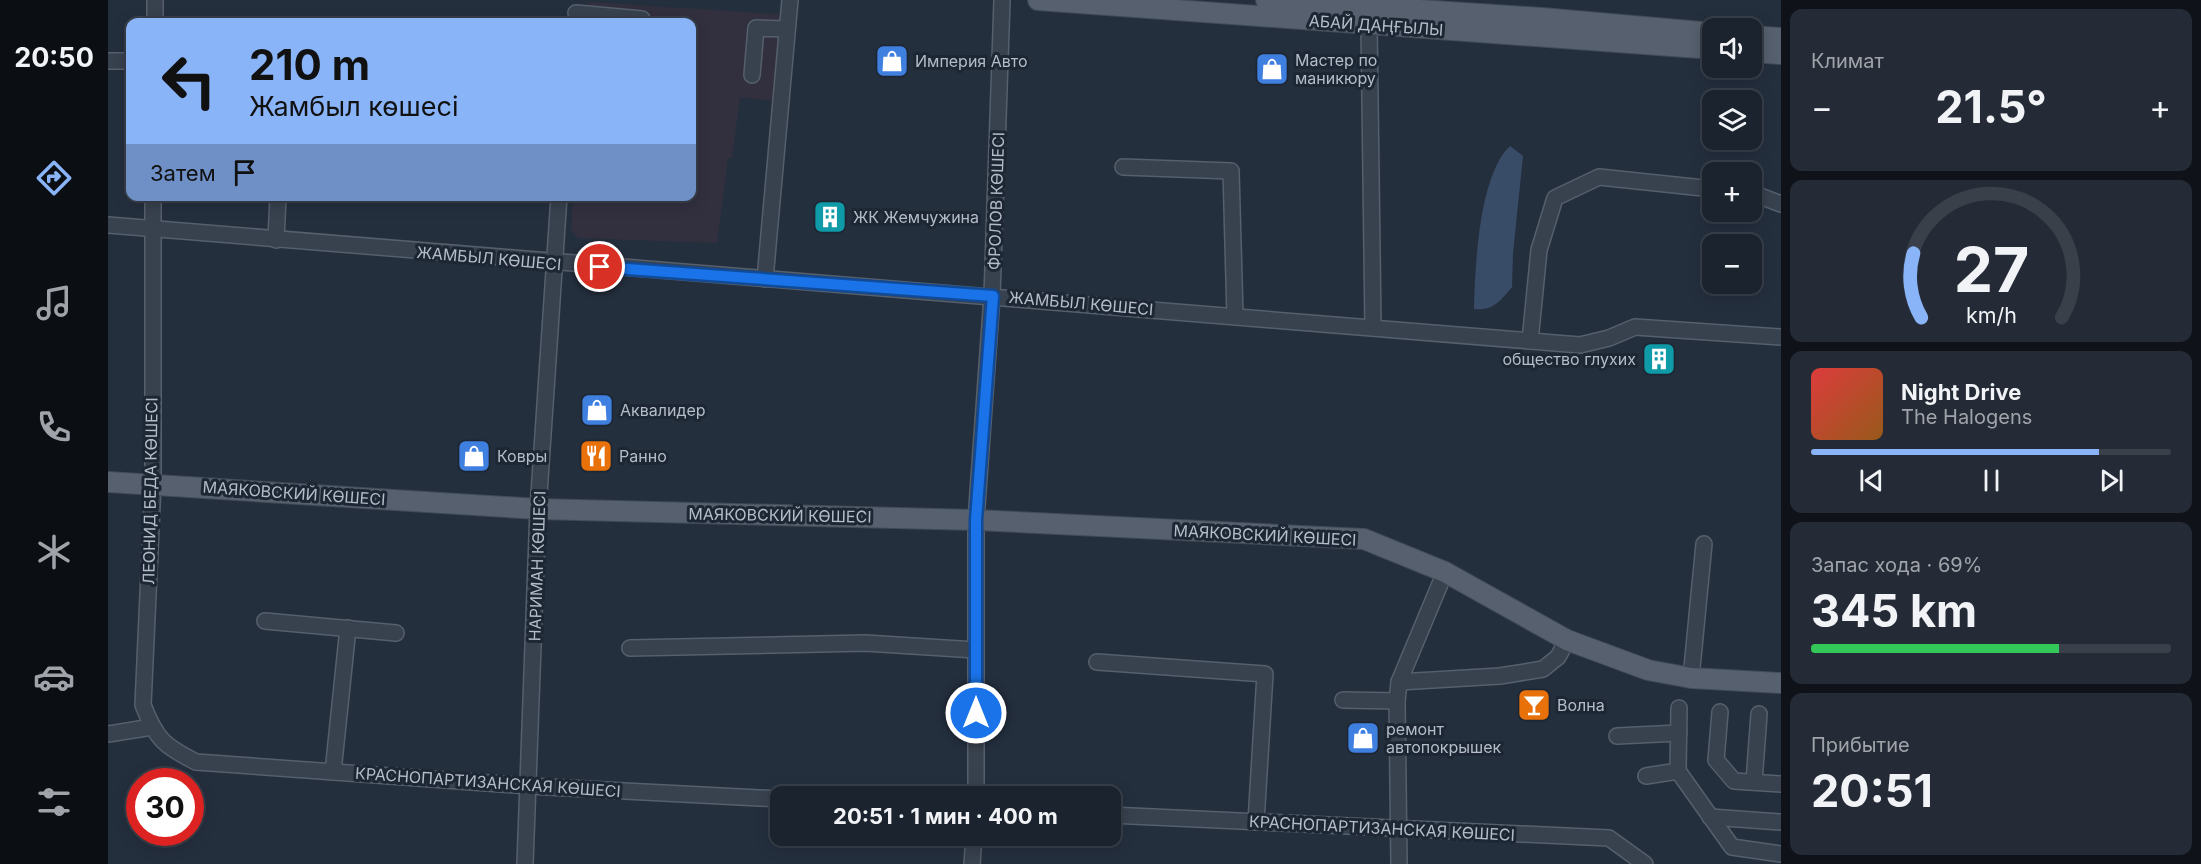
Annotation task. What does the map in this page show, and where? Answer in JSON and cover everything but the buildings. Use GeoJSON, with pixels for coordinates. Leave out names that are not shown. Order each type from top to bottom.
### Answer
{"type":"FeatureCollection","features":[{"type":"Feature","properties":{"kind":"main road","name":"АБАЙ ДАҢҒЫЛЫ"},"geometry":{"type":"LineString","coordinates":[[1038,0],[1702,49]]}},
{"type":"Feature","properties":{"kind":"main road","name":"АБАЙ ДАҢҒЫЛЫ"},"geometry":{"type":"LineString","coordinates":[[1266,0],[1542,18],[1702,32]]}},
{"type":"Feature","properties":{"kind":"main road"},"geometry":{"type":"LineString","coordinates":[[1762,37],[1781,38]]}},
{"type":"Feature","properties":{"kind":"main road"},"geometry":{"type":"LineString","coordinates":[[1762,53],[1781,54]]}},
{"type":"Feature","properties":{"kind":"main road","name":"МАЯКОВСКИЙ КӨШЕСІ"},"geometry":{"type":"LineString","coordinates":[[108,482],[538,509],[976,520],[1364,539],[1445,572],[1567,640],[1648,670],[1691,678],[1781,684]]}},
{"type":"Feature","properties":{"kind":"street"},"geometry":{"type":"LineString","coordinates":[[155,0],[155,18]]}},
{"type":"Feature","properties":{"kind":"street"},"geometry":{"type":"LineString","coordinates":[[765,279],[790,0]]}},
{"type":"Feature","properties":{"kind":"street","name":"ФРОЛОВ КӨШЕСІ"},"geometry":{"type":"LineString","coordinates":[[976,786],[976,520],[993,296],[1002,0]]}},
{"type":"Feature","properties":{"kind":"street"},"geometry":{"type":"LineString","coordinates":[[576,12],[626,18]]}},
{"type":"Feature","properties":{"kind":"street"},"geometry":{"type":"LineString","coordinates":[[1369,24],[1373,328]]}},
{"type":"Feature","properties":{"kind":"street"},"geometry":{"type":"LineString","coordinates":[[752,75],[756,28],[787,29]]}},
{"type":"Feature","properties":{"kind":"street"},"geometry":{"type":"LineString","coordinates":[[108,61],[126,62]]}},
{"type":"Feature","properties":{"kind":"street"},"geometry":{"type":"LineString","coordinates":[[1123,167],[1231,171],[1234,316]]}},
{"type":"Feature","properties":{"kind":"street"},"geometry":{"type":"LineString","coordinates":[[1530,341],[1539,250],[1555,198],[1599,177],[1702,188]]}},
{"type":"Feature","properties":{"kind":"street"},"geometry":{"type":"LineString","coordinates":[[1762,197],[1781,204]]}},
{"type":"Feature","properties":{"kind":"street","name":"ЛЕОНИД БЕДА КӨШЕСІ"},"geometry":{"type":"LineString","coordinates":[[153,201],[153,484],[143,705],[152,727],[170,749],[196,762]]}},
{"type":"Feature","properties":{"kind":"street"},"geometry":{"type":"LineString","coordinates":[[276,240],[278,201]]}},
{"type":"Feature","properties":{"kind":"street","name":"НАРИМАН КӨШЕСІ"},"geometry":{"type":"LineString","coordinates":[[525,864],[538,509],[559,201]]}},
{"type":"Feature","properties":{"kind":"street","name":"ЖАМБЫЛ КӨШЕСІ"},"geometry":{"type":"LineString","coordinates":[[108,225],[553,264],[993,296],[1580,345],[1609,338],[1635,327],[1781,337]]}},
{"type":"Feature","properties":{"kind":"street"},"geometry":{"type":"LineString","coordinates":[[1691,678],[1704,544]]}},
{"type":"Feature","properties":{"kind":"street"},"geometry":{"type":"LineString","coordinates":[[1399,864],[1396,701],[1399,682],[1445,572]]}},
{"type":"Feature","properties":{"kind":"street"},"geometry":{"type":"LineString","coordinates":[[264,621],[396,633]]}},
{"type":"Feature","properties":{"kind":"street"},"geometry":{"type":"LineString","coordinates":[[333,772],[348,628]]}},
{"type":"Feature","properties":{"kind":"street"},"geometry":{"type":"LineString","coordinates":[[1399,682],[1500,676],[1543,669],[1558,657],[1567,640]]}},
{"type":"Feature","properties":{"kind":"street"},"geometry":{"type":"LineString","coordinates":[[630,648],[865,644],[976,650]]}},
{"type":"Feature","properties":{"kind":"street"},"geometry":{"type":"LineString","coordinates":[[1097,662],[1265,674],[1256,822]]}},
{"type":"Feature","properties":{"kind":"street"},"geometry":{"type":"LineString","coordinates":[[1343,700],[1396,701]]}},
{"type":"Feature","properties":{"kind":"street"},"geometry":{"type":"LineString","coordinates":[[1679,708],[1678,771],[1710,817],[1732,847],[1781,854]]}},
{"type":"Feature","properties":{"kind":"street"},"geometry":{"type":"LineString","coordinates":[[1720,712],[1716,760],[1734,781],[1781,784]]}},
{"type":"Feature","properties":{"kind":"street"},"geometry":{"type":"LineString","coordinates":[[1754,782],[1759,714]]}},
{"type":"Feature","properties":{"kind":"street"},"geometry":{"type":"LineString","coordinates":[[108,734],[152,727]]}},
{"type":"Feature","properties":{"kind":"street"},"geometry":{"type":"LineString","coordinates":[[1617,736],[1679,733]]}},
{"type":"Feature","properties":{"kind":"street","name":"КРАСНОПАРТИЗАНСКАЯ КӨШЕСІ"},"geometry":{"type":"LineString","coordinates":[[196,762],[529,786],[770,798]]}},
{"type":"Feature","properties":{"kind":"street"},"geometry":{"type":"LineString","coordinates":[[1646,776],[1678,771]]}},
{"type":"Feature","properties":{"kind":"street","name":"КРАСНОПАРТИЗАНСКАЯ КӨШЕСІ"},"geometry":{"type":"LineString","coordinates":[[1121,816],[1609,838],[1645,864]]}},
{"type":"Feature","properties":{"kind":"street"},"geometry":{"type":"LineString","coordinates":[[1710,817],[1781,822]]}},
{"type":"Feature","properties":{"kind":"street"},"geometry":{"type":"LineString","coordinates":[[972,864],[973,846]]}},
{"type":"Feature","properties":{"kind":"shaded area"},"geometry":{"type":"Polygon","coordinates":[[[588,2],[777,14],[782,19],[772,101],[740,97],[732,158],[728,158],[717,243],[578,238],[571,229],[573,201],[696,201],[696,18],[586,18],[588,2]]]}},
{"type":"Feature","properties":{"kind":"water"},"geometry":{"type":"Polygon","coordinates":[[[1510,146],[1523,156],[1513,253],[1512,287],[1492,307],[1474,309],[1478,247],[1485,199],[1491,178],[1510,146]]]}},
{"type":"Feature","properties":{"kind":"place","name":"Империя Авто"},"geometry":{"type":"Point","coordinates":[892,61]}},
{"type":"Feature","properties":{"kind":"place","name":"Мастер по маникюру"},"geometry":{"type":"Point","coordinates":[1272,69]}},
{"type":"Feature","properties":{"kind":"place","name":"ЖК Жемчужина"},"geometry":{"type":"Point","coordinates":[830,217]}},
{"type":"Feature","properties":{"kind":"place","name":"общество глухих"},"geometry":{"type":"Point","coordinates":[1659,359]}},
{"type":"Feature","properties":{"kind":"place","name":"Аквалидер"},"geometry":{"type":"Point","coordinates":[597,410]}},
{"type":"Feature","properties":{"kind":"place","name":"Ковры"},"geometry":{"type":"Point","coordinates":[474,456]}},
{"type":"Feature","properties":{"kind":"place","name":"Ранно"},"geometry":{"type":"Point","coordinates":[596,456]}},
{"type":"Feature","properties":{"kind":"place","name":"Волна"},"geometry":{"type":"Point","coordinates":[1534,705]}},
{"type":"Feature","properties":{"kind":"place","name":"ремонт автопокрышек"},"geometry":{"type":"Point","coordinates":[1363,738]}},
{"type":"Feature","properties":{"kind":"route"},"geometry":{"type":"LineString","coordinates":[[600,267],[993,296],[976,520],[976,713]]}}]}
